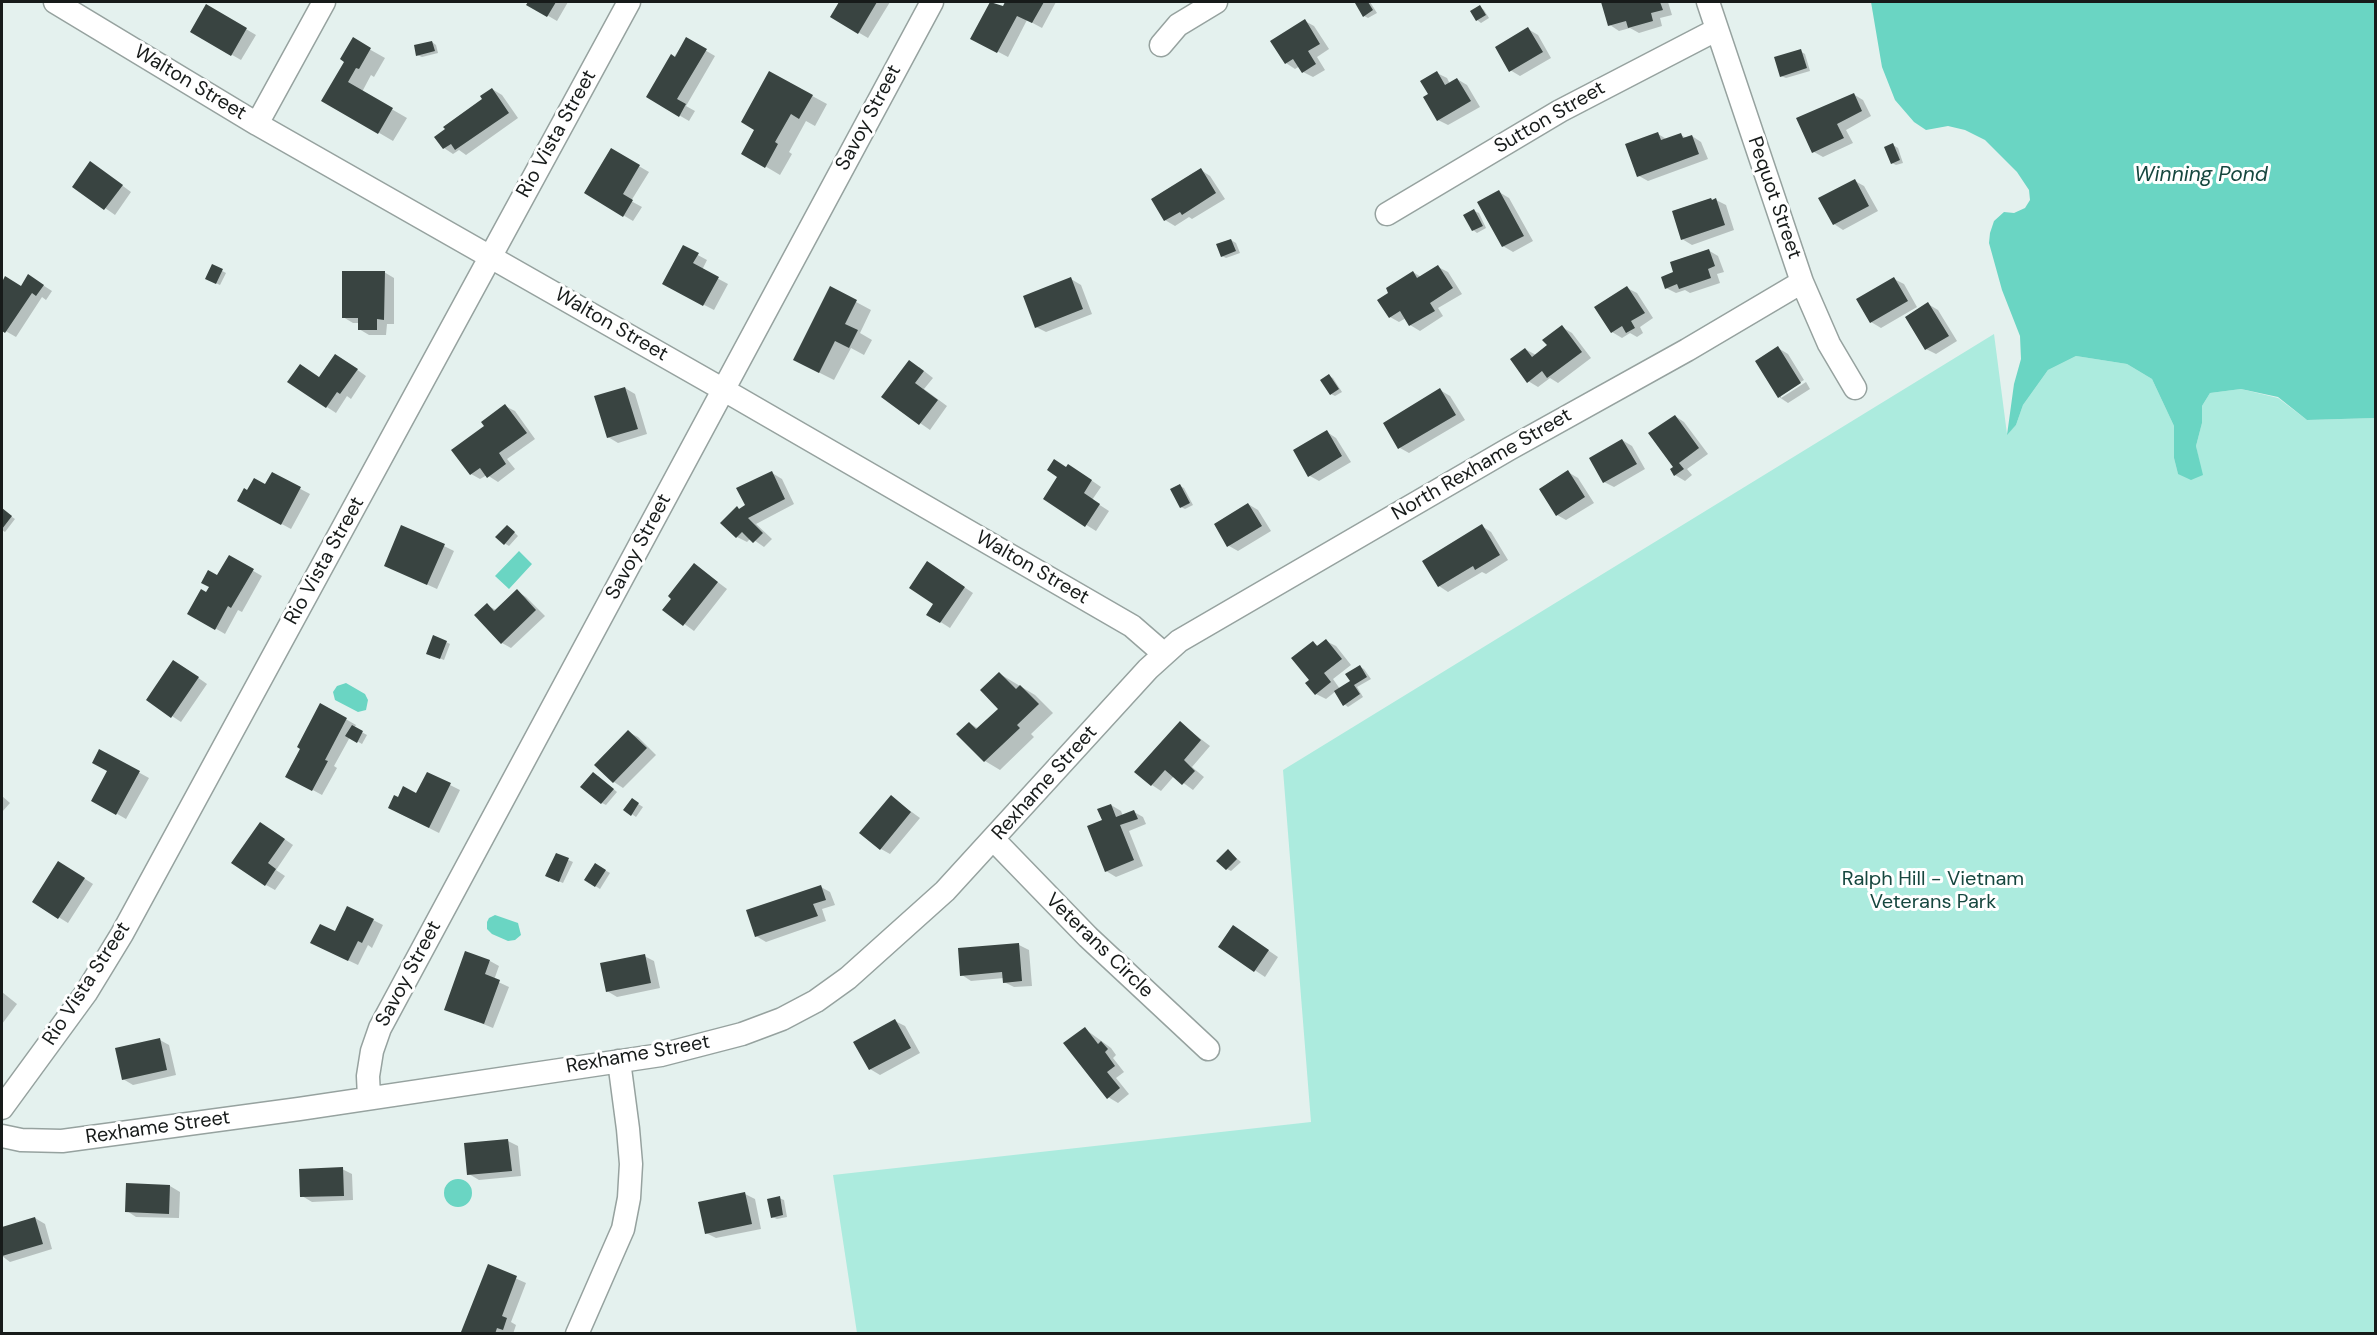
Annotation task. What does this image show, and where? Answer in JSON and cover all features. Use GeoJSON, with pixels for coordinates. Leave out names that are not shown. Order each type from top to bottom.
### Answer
{"type":"FeatureCollection","features":[{"type":"Feature","properties":{"kind":"street","name":"Walton Street"},"geometry":{"type":"LineString","coordinates":[[55,2],[257,124],[1132,626],[1163,653]]}},
{"type":"Feature","properties":{"kind":"street"},"geometry":{"type":"LineString","coordinates":[[257,124],[324,2]]}},
{"type":"Feature","properties":{"kind":"street","name":"Rio Vista Street"},"geometry":{"type":"LineString","coordinates":[[2,1108],[86,993],[122,934],[629,2]]}},
{"type":"Feature","properties":{"kind":"street","name":"Savoy Street"},"geometry":{"type":"LineString","coordinates":[[369,1098],[370,1067],[380,1028],[932,2]]}},
{"type":"Feature","properties":{"kind":"street"},"geometry":{"type":"LineString","coordinates":[[1161,45],[1178,25],[1216,2]]}},
{"type":"Feature","properties":{"kind":"street","name":"Pequot Street"},"geometry":{"type":"LineString","coordinates":[[1708,2],[1802,282],[1829,344],[1855,388]]}},
{"type":"Feature","properties":{"kind":"street","name":"Sutton Street"},"geometry":{"type":"LineString","coordinates":[[1387,214],[1560,111],[1716,30]]}},
{"type":"Feature","properties":{"kind":"street","name":"North Rexhame Street"},"geometry":{"type":"LineString","coordinates":[[1163,653],[1197,629],[1802,282]]}},
{"type":"Feature","properties":{"kind":"street","name":"Rexhame Street"},"geometry":{"type":"LineString","coordinates":[[2,1136],[21,1140],[62,1141],[661,1055],[742,1034],[782,1019],[816,1001],[848,978],[901,933],[945,891],[1163,653]]}},
{"type":"Feature","properties":{"kind":"street","name":"Veterans Circle"},"geometry":{"type":"LineString","coordinates":[[993,839],[1088,937],[1208,1049]]}},
{"type":"Feature","properties":{"kind":"street"},"geometry":{"type":"LineString","coordinates":[[577,1334],[623,1229],[629,1198],[631,1164],[619,1061]]}},
{"type":"Feature","properties":{"kind":"green space","name":"Ralph Hill - Vietnam Veterans Park"},"geometry":{"type":"Polygon","coordinates":[[[1994,334],[2007,434],[2016,425],[2023,405],[2048,370],[2076,356],[2127,364],[2152,379],[2174,426],[2174,458],[2178,474],[2202,475],[2196,446],[2202,423],[2202,406],[2210,393],[2241,389],[2278,398],[2307,420],[2375,418],[2375,1333],[857,1333],[833,1175],[1311,1122],[1283,770],[1994,334]]]}},
{"type":"Feature","properties":{"kind":"water","name":"Winning Pond"},"geometry":{"type":"Polygon","coordinates":[[[1871,2],[2375,2],[2375,418],[2307,420],[2278,397],[2241,389],[2210,393],[2202,406],[2202,423],[2196,446],[2203,475],[2191,480],[2178,474],[2174,458],[2174,426],[2152,379],[2127,364],[2076,356],[2048,370],[2023,405],[2016,425],[2007,435],[2014,384],[2021,359],[2020,336],[2002,290],[1989,243],[1994,221],[2004,212],[2014,213],[2025,208],[2030,200],[2029,190],[2017,172],[1985,140],[1965,130],[1948,126],[1926,130],[1914,122],[1895,100],[1882,67],[1871,2]]]}},
{"type":"Feature","properties":{"kind":"water"},"geometry":{"type":"Polygon","coordinates":[[[519,551],[532,564],[509,589],[495,576],[519,551]]]}},
{"type":"Feature","properties":{"kind":"water"},"geometry":{"type":"Polygon","coordinates":[[[346,683],[365,694],[368,700],[366,710],[358,712],[335,700],[333,692],[337,686],[346,683]]]}},
{"type":"Feature","properties":{"kind":"water"},"geometry":{"type":"Polygon","coordinates":[[[495,915],[518,923],[521,935],[515,940],[508,941],[492,934],[487,929],[487,922],[495,915]]]}},
{"type":"Feature","properties":{"kind":"water"},"geometry":{"type":"Polygon","coordinates":[[[458,1179],[468,1183],[472,1193],[468,1203],[458,1207],[448,1203],[444,1193],[448,1183],[458,1179]]]}},
{"type":"Feature","properties":{"kind":"building"},"geometry":{"type":"Polygon","coordinates":[[[528,2],[556,2],[547,17],[526,5],[528,2]]]}},
{"type":"Feature","properties":{"kind":"building"},"geometry":{"type":"Polygon","coordinates":[[[839,2],[877,2],[858,34],[830,17],[839,2]]]}},
{"type":"Feature","properties":{"kind":"building"},"geometry":{"type":"Polygon","coordinates":[[[990,2],[1003,6],[1005,2],[1044,2],[1032,23],[1017,16],[997,53],[970,39],[990,2]]]}},
{"type":"Feature","properties":{"kind":"building"},"geometry":{"type":"Polygon","coordinates":[[[1368,2],[1373,10],[1363,17],[1355,3],[1368,2]]]}},
{"type":"Feature","properties":{"kind":"building"},"geometry":{"type":"Polygon","coordinates":[[[1601,2],[1660,2],[1663,10],[1651,13],[1653,21],[1628,28],[1626,21],[1608,26],[1601,2]]]}},
{"type":"Feature","properties":{"kind":"building"},"geometry":{"type":"Polygon","coordinates":[[[206,4],[247,28],[231,56],[190,32],[206,4]]]}},
{"type":"Feature","properties":{"kind":"building"},"geometry":{"type":"Polygon","coordinates":[[[1480,5],[1486,15],[1476,21],[1470,11],[1480,5]]]}},
{"type":"Feature","properties":{"kind":"building"},"geometry":{"type":"Polygon","coordinates":[[[1305,19],[1320,44],[1308,51],[1316,64],[1302,73],[1293,59],[1285,64],[1270,41],[1305,19]]]}},
{"type":"Feature","properties":{"kind":"building"},"geometry":{"type":"Polygon","coordinates":[[[1528,27],[1543,52],[1509,72],[1495,47],[1528,27]]]}},
{"type":"Feature","properties":{"kind":"building"},"geometry":{"type":"Polygon","coordinates":[[[353,37],[371,48],[359,69],[356,68],[348,82],[393,108],[378,134],[321,101],[344,62],[340,59],[353,37]]]}},
{"type":"Feature","properties":{"kind":"building"},"geometry":{"type":"Polygon","coordinates":[[[686,37],[707,49],[677,99],[686,104],[679,117],[646,97],[671,54],[675,57],[686,37]]]}},
{"type":"Feature","properties":{"kind":"building"},"geometry":{"type":"Polygon","coordinates":[[[432,41],[435,51],[416,56],[414,45],[432,41]]]}},
{"type":"Feature","properties":{"kind":"building"},"geometry":{"type":"Polygon","coordinates":[[[1801,49],[1807,68],[1780,77],[1774,57],[1801,49]]]}},
{"type":"Feature","properties":{"kind":"building"},"geometry":{"type":"Polygon","coordinates":[[[769,71],[813,95],[799,119],[791,114],[775,142],[778,144],[765,168],[741,154],[754,130],[741,122],[769,71]]]}},
{"type":"Feature","properties":{"kind":"building"},"geometry":{"type":"Polygon","coordinates":[[[1437,71],[1445,85],[1457,78],[1471,101],[1437,121],[1423,97],[1428,94],[1420,81],[1437,71]]]}},
{"type":"Feature","properties":{"kind":"building"},"geometry":{"type":"Polygon","coordinates":[[[492,88],[509,113],[455,150],[451,144],[443,149],[434,137],[445,129],[443,127],[482,99],[480,96],[492,88]]]}},
{"type":"Feature","properties":{"kind":"building"},"geometry":{"type":"Polygon","coordinates":[[[1854,93],[1862,111],[1837,124],[1844,138],[1812,153],[1796,118],[1854,93]]]}},
{"type":"Feature","properties":{"kind":"building"},"geometry":{"type":"Polygon","coordinates":[[[1658,132],[1661,140],[1681,133],[1683,138],[1692,135],[1699,154],[1637,177],[1625,144],[1658,132]]]}},
{"type":"Feature","properties":{"kind":"building"},"geometry":{"type":"Polygon","coordinates":[[[1893,143],[1900,160],[1891,164],[1884,147],[1893,143]]]}},
{"type":"Feature","properties":{"kind":"building"},"geometry":{"type":"Polygon","coordinates":[[[611,148],[640,165],[623,194],[633,200],[623,217],[584,193],[611,148]]]}},
{"type":"Feature","properties":{"kind":"building"},"geometry":{"type":"Polygon","coordinates":[[[90,161],[123,185],[104,210],[72,187],[90,161]]]}},
{"type":"Feature","properties":{"kind":"building"},"geometry":{"type":"Polygon","coordinates":[[[1201,168],[1216,193],[1182,215],[1180,212],[1164,221],[1151,199],[1201,168]]]}},
{"type":"Feature","properties":{"kind":"building"},"geometry":{"type":"Polygon","coordinates":[[[1855,179],[1869,206],[1833,225],[1818,198],[1855,179]]]}},
{"type":"Feature","properties":{"kind":"building"},"geometry":{"type":"Polygon","coordinates":[[[1499,190],[1524,236],[1502,247],[1477,202],[1499,190]]]}},
{"type":"Feature","properties":{"kind":"building"},"geometry":{"type":"Polygon","coordinates":[[[1711,198],[1712,200],[1716,198],[1725,225],[1681,240],[1672,211],[1711,198]]]}},
{"type":"Feature","properties":{"kind":"building"},"geometry":{"type":"Polygon","coordinates":[[[1474,209],[1483,226],[1472,231],[1463,215],[1474,209]]]}},
{"type":"Feature","properties":{"kind":"building"},"geometry":{"type":"Polygon","coordinates":[[[1231,239],[1236,251],[1221,257],[1216,244],[1231,239]]]}},
{"type":"Feature","properties":{"kind":"building"},"geometry":{"type":"Polygon","coordinates":[[[683,245],[699,253],[693,263],[719,277],[703,306],[662,284],[683,245]]]}},
{"type":"Feature","properties":{"kind":"building"},"geometry":{"type":"Polygon","coordinates":[[[1709,249],[1715,266],[1708,269],[1711,278],[1679,289],[1677,284],[1665,289],[1661,277],[1673,272],[1670,262],[1709,249]]]}},
{"type":"Feature","properties":{"kind":"building"},"geometry":{"type":"Polygon","coordinates":[[[212,264],[223,269],[216,284],[205,279],[212,264]]]}},
{"type":"Feature","properties":{"kind":"building"},"geometry":{"type":"Polygon","coordinates":[[[1438,265],[1453,288],[1430,303],[1435,311],[1409,326],[1400,311],[1389,318],[1377,300],[1388,293],[1386,288],[1413,271],[1417,278],[1438,265]]]}},
{"type":"Feature","properties":{"kind":"building"},"geometry":{"type":"Polygon","coordinates":[[[342,271],[385,271],[384,320],[377,319],[377,330],[358,330],[358,318],[342,318],[342,271]]]}},
{"type":"Feature","properties":{"kind":"building"},"geometry":{"type":"Polygon","coordinates":[[[28,274],[44,285],[36,296],[32,293],[5,333],[2,331],[2,282],[5,276],[21,286],[28,274]]]}},
{"type":"Feature","properties":{"kind":"building"},"geometry":{"type":"Polygon","coordinates":[[[1071,277],[1083,309],[1035,328],[1023,296],[1071,277]]]}},
{"type":"Feature","properties":{"kind":"building"},"geometry":{"type":"Polygon","coordinates":[[[1894,277],[1908,301],[1870,323],[1856,299],[1894,277]]]}},
{"type":"Feature","properties":{"kind":"building"},"geometry":{"type":"Polygon","coordinates":[[[830,286],[857,300],[845,324],[858,330],[849,348],[835,341],[819,373],[793,360],[830,286]]]}},
{"type":"Feature","properties":{"kind":"building"},"geometry":{"type":"Polygon","coordinates":[[[1627,286],[1645,313],[1631,321],[1635,328],[1626,333],[1622,326],[1611,333],[1594,307],[1627,286]]]}},
{"type":"Feature","properties":{"kind":"building"},"geometry":{"type":"Polygon","coordinates":[[[1928,302],[1949,336],[1925,350],[1905,317],[1928,302]]]}},
{"type":"Feature","properties":{"kind":"building"},"geometry":{"type":"Polygon","coordinates":[[[1562,325],[1582,352],[1547,378],[1542,371],[1527,383],[1510,359],[1525,348],[1532,357],[1547,345],[1542,340],[1562,325]]]}},
{"type":"Feature","properties":{"kind":"building"},"geometry":{"type":"Polygon","coordinates":[[[1778,346],[1801,383],[1778,398],[1755,361],[1778,346]]]}},
{"type":"Feature","properties":{"kind":"building"},"geometry":{"type":"Polygon","coordinates":[[[335,354],[358,369],[340,394],[337,392],[326,408],[287,382],[300,364],[319,377],[335,354]]]}},
{"type":"Feature","properties":{"kind":"building"},"geometry":{"type":"Polygon","coordinates":[[[909,360],[924,371],[915,383],[938,400],[919,425],[881,397],[909,360]]]}},
{"type":"Feature","properties":{"kind":"building"},"geometry":{"type":"Polygon","coordinates":[[[1329,374],[1339,389],[1330,395],[1320,380],[1329,374]]]}},
{"type":"Feature","properties":{"kind":"building"},"geometry":{"type":"Polygon","coordinates":[[[625,387],[638,429],[607,438],[594,396],[625,387]]]}},
{"type":"Feature","properties":{"kind":"building"},"geometry":{"type":"Polygon","coordinates":[[[1440,388],[1456,415],[1398,449],[1383,423],[1440,388]]]}},
{"type":"Feature","properties":{"kind":"building"},"geometry":{"type":"Polygon","coordinates":[[[505,404],[527,433],[499,453],[506,464],[487,478],[480,468],[470,475],[451,450],[484,426],[481,422],[505,404]]]}},
{"type":"Feature","properties":{"kind":"building"},"geometry":{"type":"Polygon","coordinates":[[[1675,415],[1699,448],[1679,463],[1684,469],[1674,476],[1670,469],[1673,467],[1648,433],[1675,415]]]}},
{"type":"Feature","properties":{"kind":"building"},"geometry":{"type":"Polygon","coordinates":[[[1327,430],[1342,456],[1308,477],[1293,450],[1327,430]]]}},
{"type":"Feature","properties":{"kind":"building"},"geometry":{"type":"Polygon","coordinates":[[[1622,439],[1637,464],[1603,483],[1589,458],[1622,439]]]}},
{"type":"Feature","properties":{"kind":"building"},"geometry":{"type":"Polygon","coordinates":[[[1054,459],[1066,467],[1068,464],[1092,480],[1084,493],[1100,504],[1085,527],[1043,499],[1057,477],[1047,470],[1054,459]]]}},
{"type":"Feature","properties":{"kind":"building"},"geometry":{"type":"Polygon","coordinates":[[[1568,470],[1585,497],[1556,516],[1539,489],[1568,470]]]}},
{"type":"Feature","properties":{"kind":"building"},"geometry":{"type":"Polygon","coordinates":[[[772,471],[785,499],[748,518],[763,533],[753,543],[742,532],[736,538],[720,523],[737,506],[739,509],[745,505],[736,488],[772,471]]]}},
{"type":"Feature","properties":{"kind":"building"},"geometry":{"type":"Polygon","coordinates":[[[272,472],[301,487],[281,525],[237,501],[244,488],[247,490],[254,478],[265,484],[272,472]]]}},
{"type":"Feature","properties":{"kind":"building"},"geometry":{"type":"Polygon","coordinates":[[[1180,484],[1190,503],[1180,508],[1170,489],[1180,484]]]}},
{"type":"Feature","properties":{"kind":"building"},"geometry":{"type":"Polygon","coordinates":[[[1248,503],[1262,526],[1227,547],[1214,524],[1248,503]]]}},
{"type":"Feature","properties":{"kind":"building"},"geometry":{"type":"Polygon","coordinates":[[[2,508],[12,516],[2,529],[2,508]]]}},
{"type":"Feature","properties":{"kind":"building"},"geometry":{"type":"Polygon","coordinates":[[[1482,524],[1500,555],[1475,570],[1473,566],[1438,587],[1422,561],[1482,524]]]}},
{"type":"Feature","properties":{"kind":"building"},"geometry":{"type":"Polygon","coordinates":[[[401,525],[445,544],[427,585],[384,566],[401,525]]]}},
{"type":"Feature","properties":{"kind":"building"},"geometry":{"type":"Polygon","coordinates":[[[507,525],[515,532],[504,545],[495,537],[507,525]]]}},
{"type":"Feature","properties":{"kind":"building"},"geometry":{"type":"Polygon","coordinates":[[[229,555],[254,569],[231,608],[228,606],[215,630],[187,614],[201,589],[206,592],[209,587],[201,583],[208,570],[217,575],[229,555]]]}},
{"type":"Feature","properties":{"kind":"building"},"geometry":{"type":"Polygon","coordinates":[[[927,561],[965,587],[940,623],[926,615],[933,604],[909,588],[927,561]]]}},
{"type":"Feature","properties":{"kind":"building"},"geometry":{"type":"Polygon","coordinates":[[[694,563],[718,582],[683,626],[662,610],[671,599],[668,596],[694,563]]]}},
{"type":"Feature","properties":{"kind":"building"},"geometry":{"type":"Polygon","coordinates":[[[517,589],[536,610],[501,644],[474,615],[487,603],[494,611],[517,589]]]}},
{"type":"Feature","properties":{"kind":"building"},"geometry":{"type":"Polygon","coordinates":[[[433,635],[447,641],[440,659],[426,654],[433,635]]]}},
{"type":"Feature","properties":{"kind":"building"},"geometry":{"type":"Polygon","coordinates":[[[1326,639],[1342,659],[1324,673],[1331,682],[1315,695],[1305,683],[1309,680],[1291,658],[1313,641],[1317,646],[1326,639]]]}},
{"type":"Feature","properties":{"kind":"building"},"geometry":{"type":"Polygon","coordinates":[[[173,660],[199,677],[171,718],[146,700],[173,660]]]}},
{"type":"Feature","properties":{"kind":"building"},"geometry":{"type":"Polygon","coordinates":[[[1360,665],[1367,677],[1354,685],[1360,694],[1343,706],[1334,691],[1350,681],[1345,674],[1360,665]]]}},
{"type":"Feature","properties":{"kind":"building"},"geometry":{"type":"Polygon","coordinates":[[[999,672],[1016,689],[1020,685],[1039,704],[1017,725],[1020,728],[984,762],[956,734],[969,722],[976,729],[998,709],[980,690],[999,672]]]}},
{"type":"Feature","properties":{"kind":"building"},"geometry":{"type":"Polygon","coordinates":[[[320,703],[347,718],[312,791],[285,777],[300,749],[297,747],[320,703]]]}},
{"type":"Feature","properties":{"kind":"building"},"geometry":{"type":"Polygon","coordinates":[[[1180,721],[1201,740],[1184,760],[1195,771],[1182,785],[1165,770],[1151,786],[1134,772],[1180,721]]]}},
{"type":"Feature","properties":{"kind":"building"},"geometry":{"type":"Polygon","coordinates":[[[352,725],[363,731],[357,743],[345,736],[352,725]]]}},
{"type":"Feature","properties":{"kind":"building"},"geometry":{"type":"Polygon","coordinates":[[[628,730],[647,748],[613,783],[594,765],[628,730]]]}},
{"type":"Feature","properties":{"kind":"building"},"geometry":{"type":"Polygon","coordinates":[[[99,749],[140,771],[116,815],[91,801],[107,771],[92,763],[99,749]]]}},
{"type":"Feature","properties":{"kind":"building"},"geometry":{"type":"Polygon","coordinates":[[[427,772],[451,783],[429,828],[388,808],[394,795],[398,797],[403,786],[416,793],[427,772]]]}},
{"type":"Feature","properties":{"kind":"building"},"geometry":{"type":"Polygon","coordinates":[[[593,772],[614,789],[601,804],[580,787],[593,772]]]}},
{"type":"Feature","properties":{"kind":"building"},"geometry":{"type":"Polygon","coordinates":[[[891,795],[911,812],[880,850],[859,833],[891,795]]]}},
{"type":"Feature","properties":{"kind":"building"},"geometry":{"type":"Polygon","coordinates":[[[632,798],[639,803],[631,816],[623,810],[632,798]]]}},
{"type":"Feature","properties":{"kind":"building"},"geometry":{"type":"Polygon","coordinates":[[[1111,804],[1116,817],[1134,810],[1138,819],[1120,825],[1134,860],[1105,872],[1087,826],[1102,820],[1097,809],[1111,804]]]}},
{"type":"Feature","properties":{"kind":"building"},"geometry":{"type":"Polygon","coordinates":[[[260,822],[285,839],[268,863],[276,869],[265,886],[231,863],[260,822]]]}},
{"type":"Feature","properties":{"kind":"building"},"geometry":{"type":"Polygon","coordinates":[[[1228,849],[1237,859],[1226,870],[1216,861],[1228,849]]]}},
{"type":"Feature","properties":{"kind":"building"},"geometry":{"type":"Polygon","coordinates":[[[556,853],[569,858],[559,882],[545,876],[556,853]]]}},
{"type":"Feature","properties":{"kind":"building"},"geometry":{"type":"Polygon","coordinates":[[[58,861],[85,878],[58,919],[32,902],[58,861]]]}},
{"type":"Feature","properties":{"kind":"building"},"geometry":{"type":"Polygon","coordinates":[[[595,863],[606,870],[595,887],[584,880],[595,863]]]}},
{"type":"Feature","properties":{"kind":"building"},"geometry":{"type":"Polygon","coordinates":[[[821,885],[826,900],[813,904],[818,916],[755,937],[746,910],[821,885]]]}},
{"type":"Feature","properties":{"kind":"building"},"geometry":{"type":"Polygon","coordinates":[[[347,906],[374,919],[362,943],[358,941],[348,961],[310,943],[320,924],[335,931],[347,906]]]}},
{"type":"Feature","properties":{"kind":"building"},"geometry":{"type":"Polygon","coordinates":[[[1233,925],[1269,950],[1254,972],[1218,947],[1233,925]]]}},
{"type":"Feature","properties":{"kind":"building"},"geometry":{"type":"Polygon","coordinates":[[[1019,943],[1022,981],[1003,983],[1002,972],[960,976],[958,948],[1019,943]]]}},
{"type":"Feature","properties":{"kind":"building"},"geometry":{"type":"Polygon","coordinates":[[[465,951],[490,960],[485,974],[500,980],[484,1024],[444,1010],[465,951]]]}},
{"type":"Feature","properties":{"kind":"building"},"geometry":{"type":"Polygon","coordinates":[[[645,954],[651,983],[606,992],[600,963],[645,954]]]}},
{"type":"Feature","properties":{"kind":"building"},"geometry":{"type":"Polygon","coordinates":[[[895,1019],[911,1048],[869,1070],[853,1042],[895,1019]]]}},
{"type":"Feature","properties":{"kind":"building"},"geometry":{"type":"Polygon","coordinates":[[[1085,1027],[1098,1044],[1101,1041],[1108,1049],[1105,1052],[1115,1066],[1107,1072],[1120,1088],[1107,1099],[1063,1043],[1085,1027]]]}},
{"type":"Feature","properties":{"kind":"building"},"geometry":{"type":"Polygon","coordinates":[[[160,1038],[167,1070],[122,1080],[115,1048],[160,1038]]]}},
{"type":"Feature","properties":{"kind":"building"},"geometry":{"type":"Polygon","coordinates":[[[508,1139],[512,1171],[467,1175],[464,1143],[508,1139]]]}},
{"type":"Feature","properties":{"kind":"building"},"geometry":{"type":"Polygon","coordinates":[[[343,1167],[344,1196],[300,1197],[299,1169],[343,1167]]]}},
{"type":"Feature","properties":{"kind":"building"},"geometry":{"type":"Polygon","coordinates":[[[126,1183],[170,1185],[169,1214],[125,1212],[126,1183]]]}},
{"type":"Feature","properties":{"kind":"building"},"geometry":{"type":"Polygon","coordinates":[[[745,1192],[752,1224],[705,1234],[698,1202],[745,1192]]]}},
{"type":"Feature","properties":{"kind":"building"},"geometry":{"type":"Polygon","coordinates":[[[780,1196],[783,1215],[771,1218],[767,1199],[780,1196]]]}},
{"type":"Feature","properties":{"kind":"building"},"geometry":{"type":"Polygon","coordinates":[[[35,1217],[43,1244],[2,1256],[2,1227],[35,1217]]]}},
{"type":"Feature","properties":{"kind":"building"},"geometry":{"type":"Polygon","coordinates":[[[488,1264],[517,1276],[502,1316],[507,1318],[503,1330],[497,1328],[495,1334],[465,1334],[461,1332],[488,1264]]]}}]}
